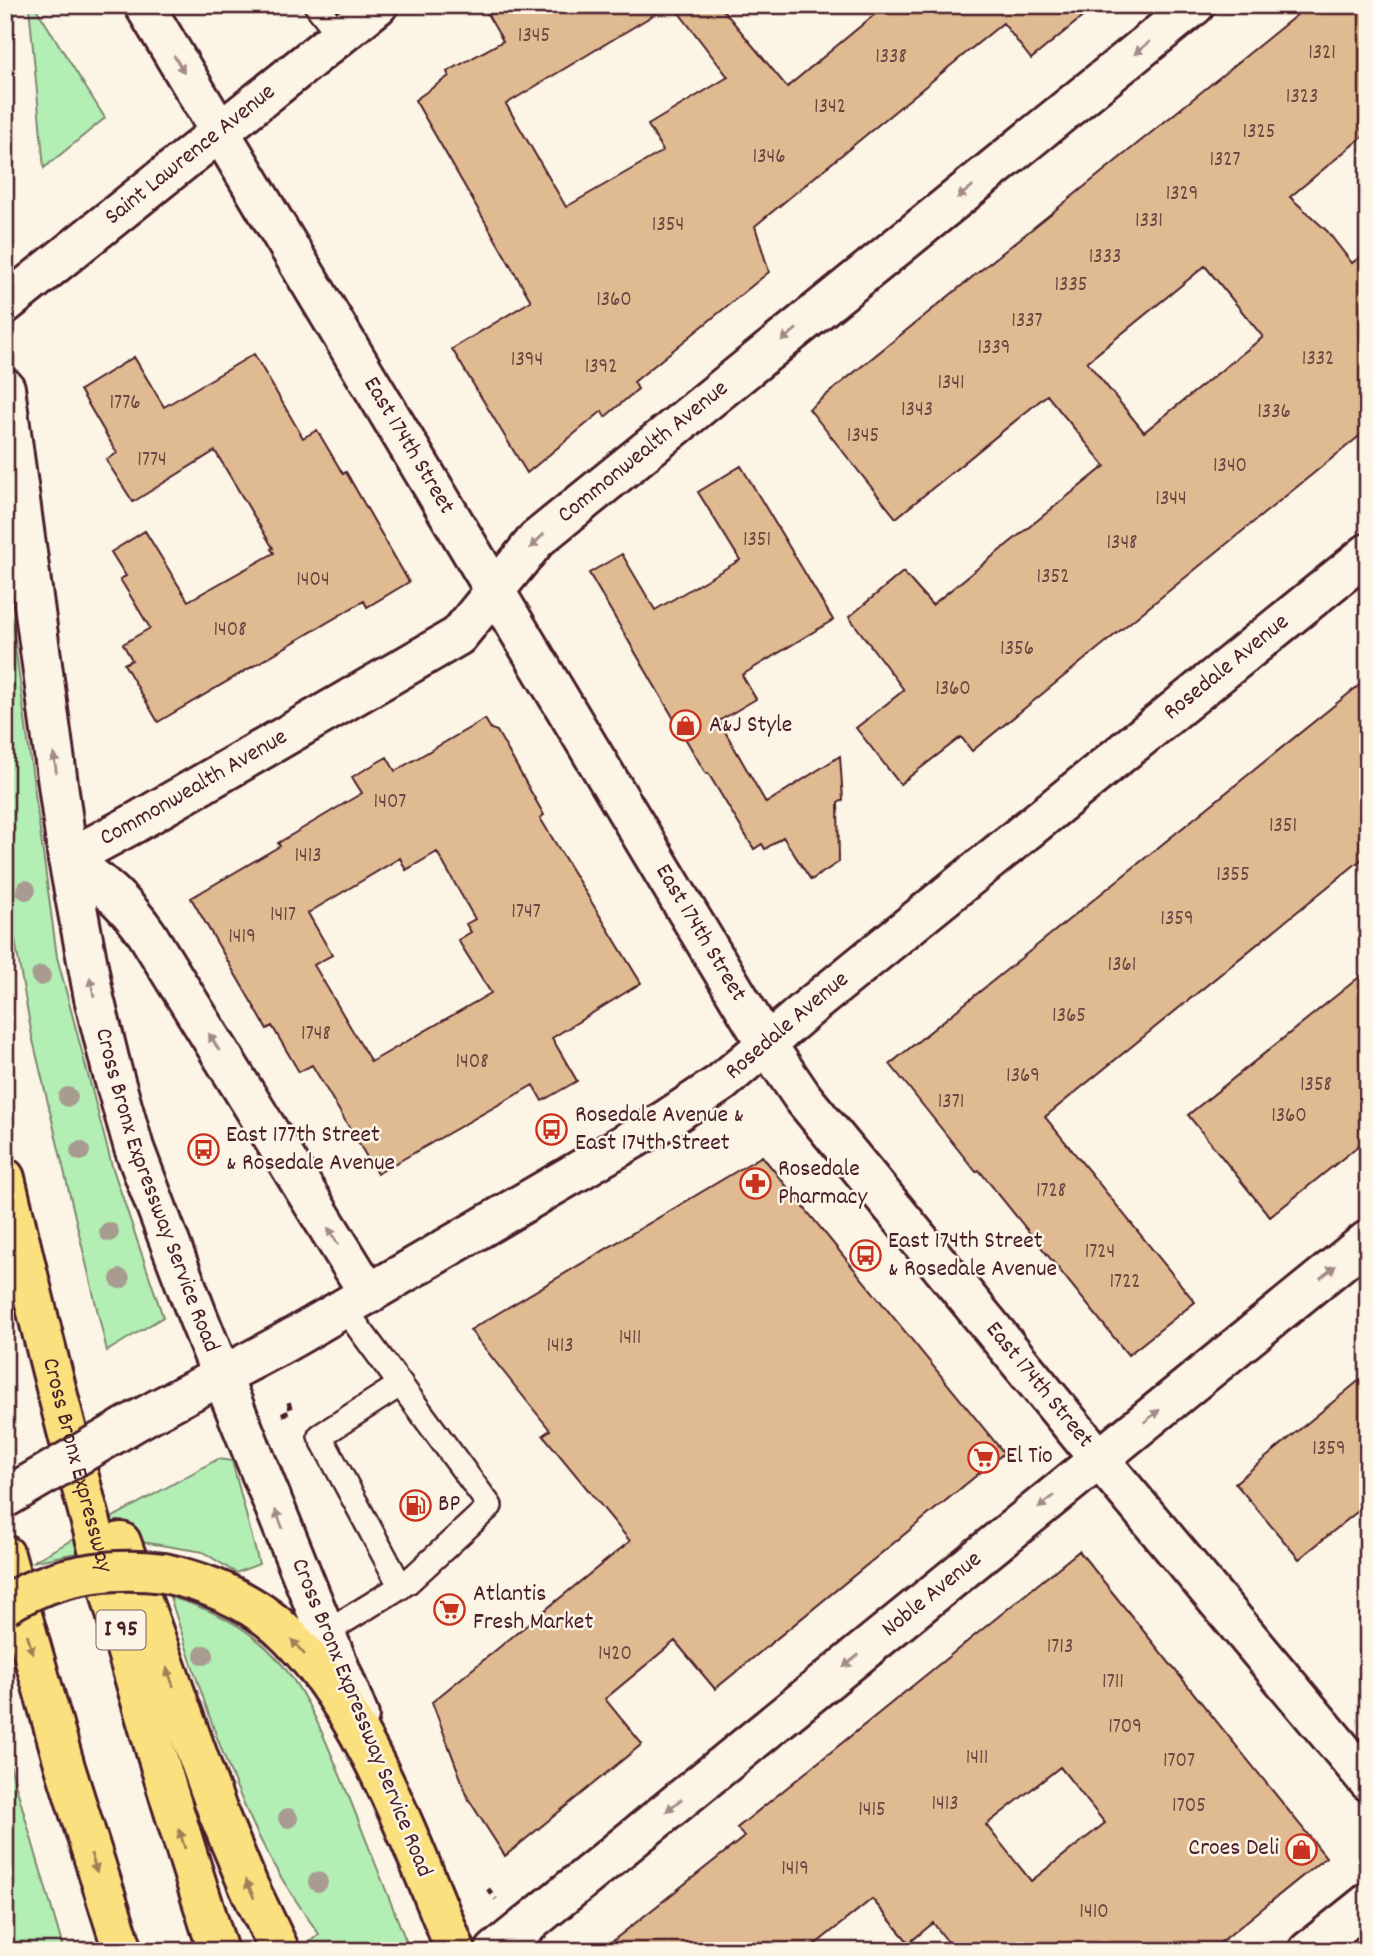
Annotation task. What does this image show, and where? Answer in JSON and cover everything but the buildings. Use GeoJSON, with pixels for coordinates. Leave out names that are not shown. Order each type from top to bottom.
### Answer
{"type":"FeatureCollection","features":[{"type":"Feature","properties":{"kind":"main road","name":"Cross Bronx Expressway"},"geometry":{"type":"LineString","coordinates":[[5,1178],[73,1455],[137,1688],[218,1951]]}},
{"type":"Feature","properties":{"kind":"main road"},"geometry":{"type":"LineString","coordinates":[[36,1307],[219,1815],[280,1951]]}},
{"type":"Feature","properties":{"kind":"main road"},"geometry":{"type":"LineString","coordinates":[[5,1555],[65,1767],[123,1951]]}},
{"type":"Feature","properties":{"kind":"main road"},"geometry":{"type":"LineString","coordinates":[[5,1605],[40,1587],[76,1576],[111,1571],[164,1573],[202,1582],[242,1600],[277,1625],[327,1684],[347,1714],[397,1809]]}},
{"type":"Feature","properties":{"kind":"main road","name":"Cross Bronx Expressway Service Road"},"geometry":{"type":"LineString","coordinates":[[397,1809],[456,1951]]}},
{"type":"Feature","properties":{"kind":"street","name":"East 174th Street"},"geometry":{"type":"LineString","coordinates":[[144,5],[766,1045],[803,1098],[1368,1781]]}},
{"type":"Feature","properties":{"kind":"street","name":"Saint Lawrence Avenue"},"geometry":{"type":"LineString","coordinates":[[5,304],[378,5]]}},
{"type":"Feature","properties":{"kind":"street","name":"Commonwealth Avenue"},"geometry":{"type":"LineString","coordinates":[[68,859],[458,636],[537,539],[1195,5]]}},
{"type":"Feature","properties":{"kind":"street","name":"Cross Bronx Expressway Service Road"},"geometry":{"type":"LineString","coordinates":[[5,388],[68,859],[81,936],[111,1071],[159,1219],[397,1809]]}},
{"type":"Feature","properties":{"kind":"street","name":"Rosedale Avenue"},"geometry":{"type":"LineString","coordinates":[[5,1498],[170,1401],[221,1377],[357,1301],[664,1121],[721,1083],[824,995],[1368,553]]}},
{"type":"Feature","properties":{"kind":"street"},"geometry":{"type":"LineString","coordinates":[[68,859],[124,904],[147,934],[357,1301]]}},
{"type":"Feature","properties":{"kind":"street","name":"Noble Avenue"},"geometry":{"type":"LineString","coordinates":[[495,1951],[1368,1240]]}},
{"type":"Feature","properties":{"kind":"street"},"geometry":{"type":"LineString","coordinates":[[1308,1951],[1368,1903]]}},
{"type":"Feature","properties":{"kind":"lane"},"geometry":{"type":"LineString","coordinates":[[316,5],[340,36]]}},
{"type":"Feature","properties":{"kind":"lane"},"geometry":{"type":"LineString","coordinates":[[326,1633],[401,1587],[490,1506],[401,1384],[357,1301]]}},
{"type":"Feature","properties":{"kind":"lane"},"geometry":{"type":"LineString","coordinates":[[401,1384],[320,1436],[401,1587]]}},
{"type":"Feature","properties":{"kind":"path"},"geometry":{"type":"LineString","coordinates":[[281,1416],[291,1411],[288,1400]]}},
{"type":"Feature","properties":{"kind":"green space"},"geometry":{"type":"Polygon","coordinates":[[[29,5],[34,5],[105,118],[44,168],[29,5]]]}},
{"type":"Feature","properties":{"kind":"green space"},"geometry":{"type":"Polygon","coordinates":[[[5,571],[57,957],[112,1166],[163,1317],[107,1351],[32,1036],[5,884],[5,571]]]}},
{"type":"Feature","properties":{"kind":"green space"},"geometry":{"type":"Polygon","coordinates":[[[218,1459],[232,1461],[259,1564],[236,1573],[203,1552],[136,1541],[32,1562],[218,1459]]]}},
{"type":"Feature","properties":{"kind":"green space"},"geometry":{"type":"Polygon","coordinates":[[[170,1597],[209,1611],[241,1628],[267,1648],[287,1671],[320,1727],[410,1951],[299,1951],[319,1934],[272,1862],[241,1798],[215,1732],[170,1597]]]}},
{"type":"Feature","properties":{"kind":"green space"},"geometry":{"type":"Polygon","coordinates":[[[5,1748],[64,1951],[5,1951],[5,1748]]]}},
{"type":"Feature","properties":{"kind":"place","name":"A&J Style"},"geometry":{"type":"Point","coordinates":[686,726]}},
{"type":"Feature","properties":{"kind":"place","name":"Rosedale Avenue & East 174th Street"},"geometry":{"type":"Point","coordinates":[552,1130]}},
{"type":"Feature","properties":{"kind":"place","name":"East 177th Street & Rosedale Avenue"},"geometry":{"type":"Point","coordinates":[203,1150]}},
{"type":"Feature","properties":{"kind":"place","name":"Rosedale Pharmacy"},"geometry":{"type":"Point","coordinates":[755,1184]}},
{"type":"Feature","properties":{"kind":"place","name":"East 174th Street & Rosedale Avenue"},"geometry":{"type":"Point","coordinates":[865,1256]}},
{"type":"Feature","properties":{"kind":"place","name":"El Tio"},"geometry":{"type":"Point","coordinates":[983,1457]}},
{"type":"Feature","properties":{"kind":"place","name":"BP"},"geometry":{"type":"Point","coordinates":[415,1505]}},
{"type":"Feature","properties":{"kind":"place","name":"Atlantis Fresh Market"},"geometry":{"type":"Point","coordinates":[450,1609]}},
{"type":"Feature","properties":{"kind":"place","name":"Croes Deli"},"geometry":{"type":"Point","coordinates":[1302,1849]}}]}
